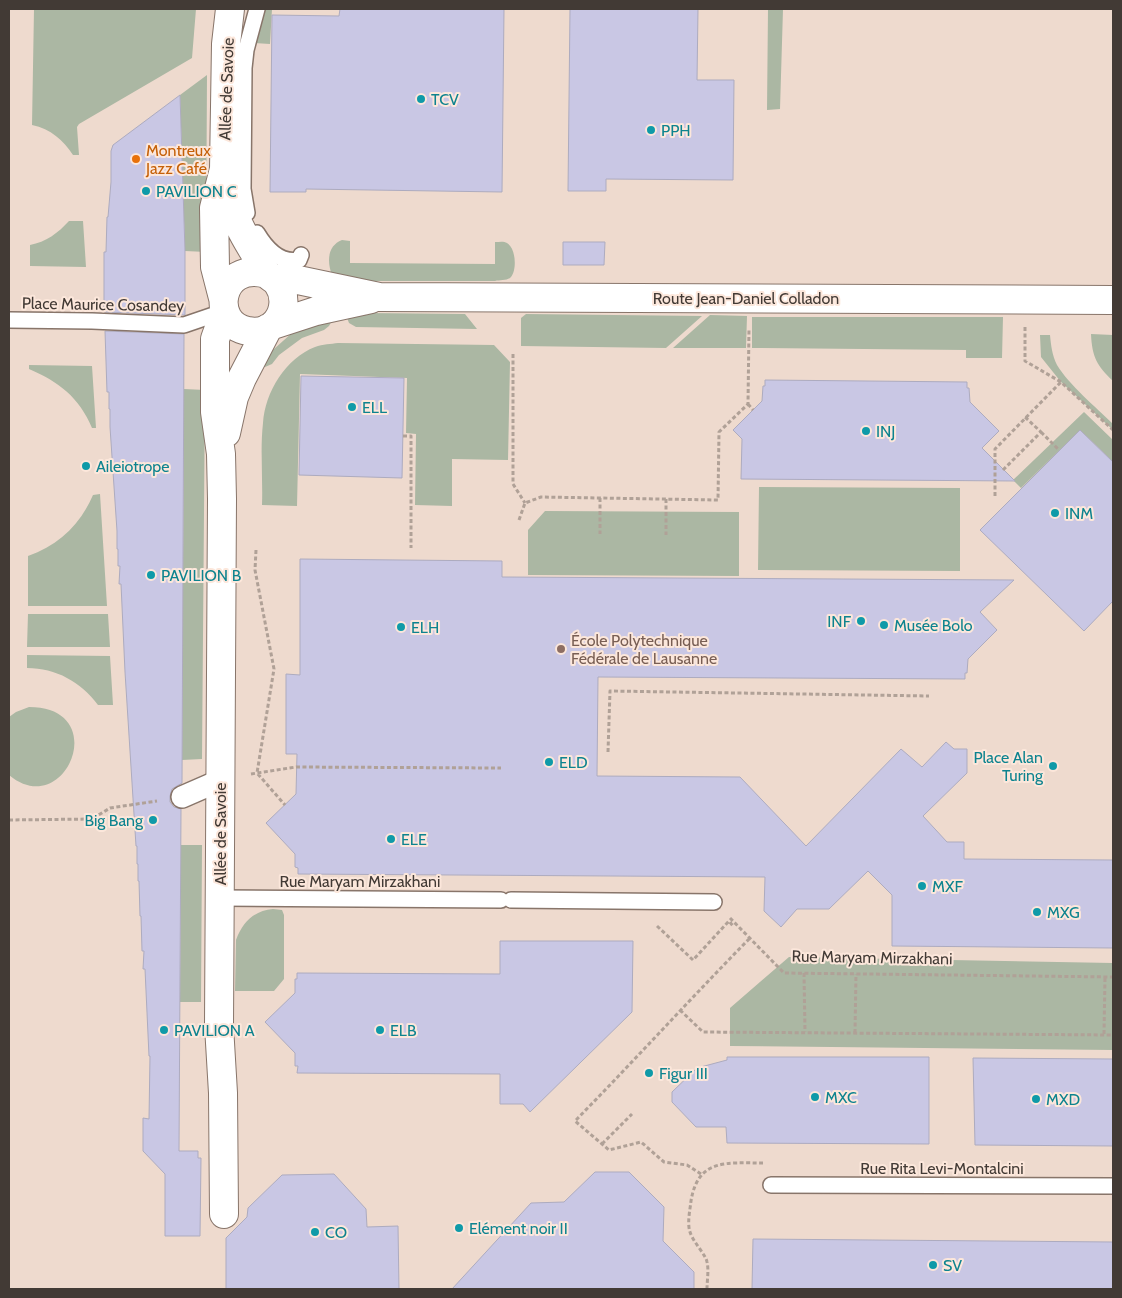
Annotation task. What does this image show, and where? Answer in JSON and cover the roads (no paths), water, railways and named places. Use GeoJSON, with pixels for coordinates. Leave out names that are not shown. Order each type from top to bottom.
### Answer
{"type":"FeatureCollection","features":[{"type":"Feature","properties":{"kind":"street","name":"Allée de Savoie"},"geometry":{"type":"LineString","coordinates":[[224,1214],[223,1085],[219,1026],[221,454],[215,412],[215,339],[224,305],[216,267],[214,208],[224,169],[226,44],[230,9]]}},
{"type":"Feature","properties":{"kind":"street","name":"Allée de Savoie"},"geometry":{"type":"LineString","coordinates":[[224,169],[238,225],[270,276]]}},
{"type":"Feature","properties":{"kind":"street"},"geometry":{"type":"LineString","coordinates":[[251,272],[270,276],[282,290],[284,305],[278,319],[271,326],[261,331],[246,331],[233,324],[224,305],[230,283],[243,273],[251,272]]}},
{"type":"Feature","properties":{"kind":"street","name":"Route Jean-Daniel Colladon"},"geometry":{"type":"LineString","coordinates":[[270,276],[379,297],[1113,300]]}},
{"type":"Feature","properties":{"kind":"street","name":"Route Jean-Daniel Colladon"},"geometry":{"type":"LineString","coordinates":[[271,326],[316,311],[379,297]]}},
{"type":"Feature","properties":{"kind":"street","name":"Allée de Savoie"},"geometry":{"type":"LineString","coordinates":[[221,454],[234,397],[242,378],[271,326]]}},
{"type":"Feature","properties":{"kind":"street"},"geometry":{"type":"LineString","coordinates":[[182,798],[221,780]]}},
{"type":"Feature","properties":{"kind":"lane"},"geometry":{"type":"LineString","coordinates":[[257,9],[244,59],[244,203],[254,228],[268,249],[274,254],[293,261],[299,260],[301,255]]}},
{"type":"Feature","properties":{"kind":"lane","name":"Place Maurice Cosandey"},"geometry":{"type":"LineString","coordinates":[[9,320],[184,325],[224,305]]}},
{"type":"Feature","properties":{"kind":"lane","name":"Rue Maryam Mirzakhani"},"geometry":{"type":"LineString","coordinates":[[220,898],[714,902]]}},
{"type":"Feature","properties":{"kind":"lane","name":"Rue Rita Levi-Montalcini"},"geometry":{"type":"LineString","coordinates":[[771,1185],[1113,1186]]}},
{"type":"Feature","properties":{"kind":"place","name":"TCV"},"geometry":{"type":"Point","coordinates":[421,99]}},
{"type":"Feature","properties":{"kind":"place","name":"PPH"},"geometry":{"type":"Point","coordinates":[651,130]}},
{"type":"Feature","properties":{"kind":"place","name":"Montreux Jazz Café"},"geometry":{"type":"Point","coordinates":[136,159]}},
{"type":"Feature","properties":{"kind":"place","name":"PAVILION C"},"geometry":{"type":"Point","coordinates":[146,191]}},
{"type":"Feature","properties":{"kind":"place","name":"ELL"},"geometry":{"type":"Point","coordinates":[352,407]}},
{"type":"Feature","properties":{"kind":"place","name":"INJ"},"geometry":{"type":"Point","coordinates":[866,431]}},
{"type":"Feature","properties":{"kind":"place","name":"Aileiotrope"},"geometry":{"type":"Point","coordinates":[86,466]}},
{"type":"Feature","properties":{"kind":"place","name":"INM"},"geometry":{"type":"Point","coordinates":[1055,513]}},
{"type":"Feature","properties":{"kind":"place","name":"PAVILION B"},"geometry":{"type":"Point","coordinates":[151,575]}},
{"type":"Feature","properties":{"kind":"place","name":"INF"},"geometry":{"type":"Point","coordinates":[861,621]}},
{"type":"Feature","properties":{"kind":"place","name":"Musée Bolo"},"geometry":{"type":"Point","coordinates":[884,625]}},
{"type":"Feature","properties":{"kind":"place","name":"ELH"},"geometry":{"type":"Point","coordinates":[401,627]}},
{"type":"Feature","properties":{"kind":"place","name":"École Polytechnique Fédérale de Lausanne"},"geometry":{"type":"Point","coordinates":[561,649]}},
{"type":"Feature","properties":{"kind":"place","name":"ELD"},"geometry":{"type":"Point","coordinates":[549,762]}},
{"type":"Feature","properties":{"kind":"place","name":"Place Alan Turing"},"geometry":{"type":"Point","coordinates":[1053,766]}},
{"type":"Feature","properties":{"kind":"place","name":"Big Bang"},"geometry":{"type":"Point","coordinates":[153,820]}},
{"type":"Feature","properties":{"kind":"place","name":"ELE"},"geometry":{"type":"Point","coordinates":[391,839]}},
{"type":"Feature","properties":{"kind":"place","name":"MXF"},"geometry":{"type":"Point","coordinates":[922,886]}},
{"type":"Feature","properties":{"kind":"place","name":"MXG"},"geometry":{"type":"Point","coordinates":[1037,912]}},
{"type":"Feature","properties":{"kind":"place","name":"PAVILION A"},"geometry":{"type":"Point","coordinates":[164,1030]}},
{"type":"Feature","properties":{"kind":"place","name":"ELB"},"geometry":{"type":"Point","coordinates":[380,1030]}},
{"type":"Feature","properties":{"kind":"place","name":"Figur III"},"geometry":{"type":"Point","coordinates":[649,1073]}},
{"type":"Feature","properties":{"kind":"place","name":"MXC"},"geometry":{"type":"Point","coordinates":[815,1097]}},
{"type":"Feature","properties":{"kind":"place","name":"MXD"},"geometry":{"type":"Point","coordinates":[1036,1099]}},
{"type":"Feature","properties":{"kind":"place","name":"Elément noir II"},"geometry":{"type":"Point","coordinates":[459,1228]}},
{"type":"Feature","properties":{"kind":"place","name":"CO"},"geometry":{"type":"Point","coordinates":[315,1232]}},
{"type":"Feature","properties":{"kind":"place","name":"SV"},"geometry":{"type":"Point","coordinates":[933,1265]}}]}
